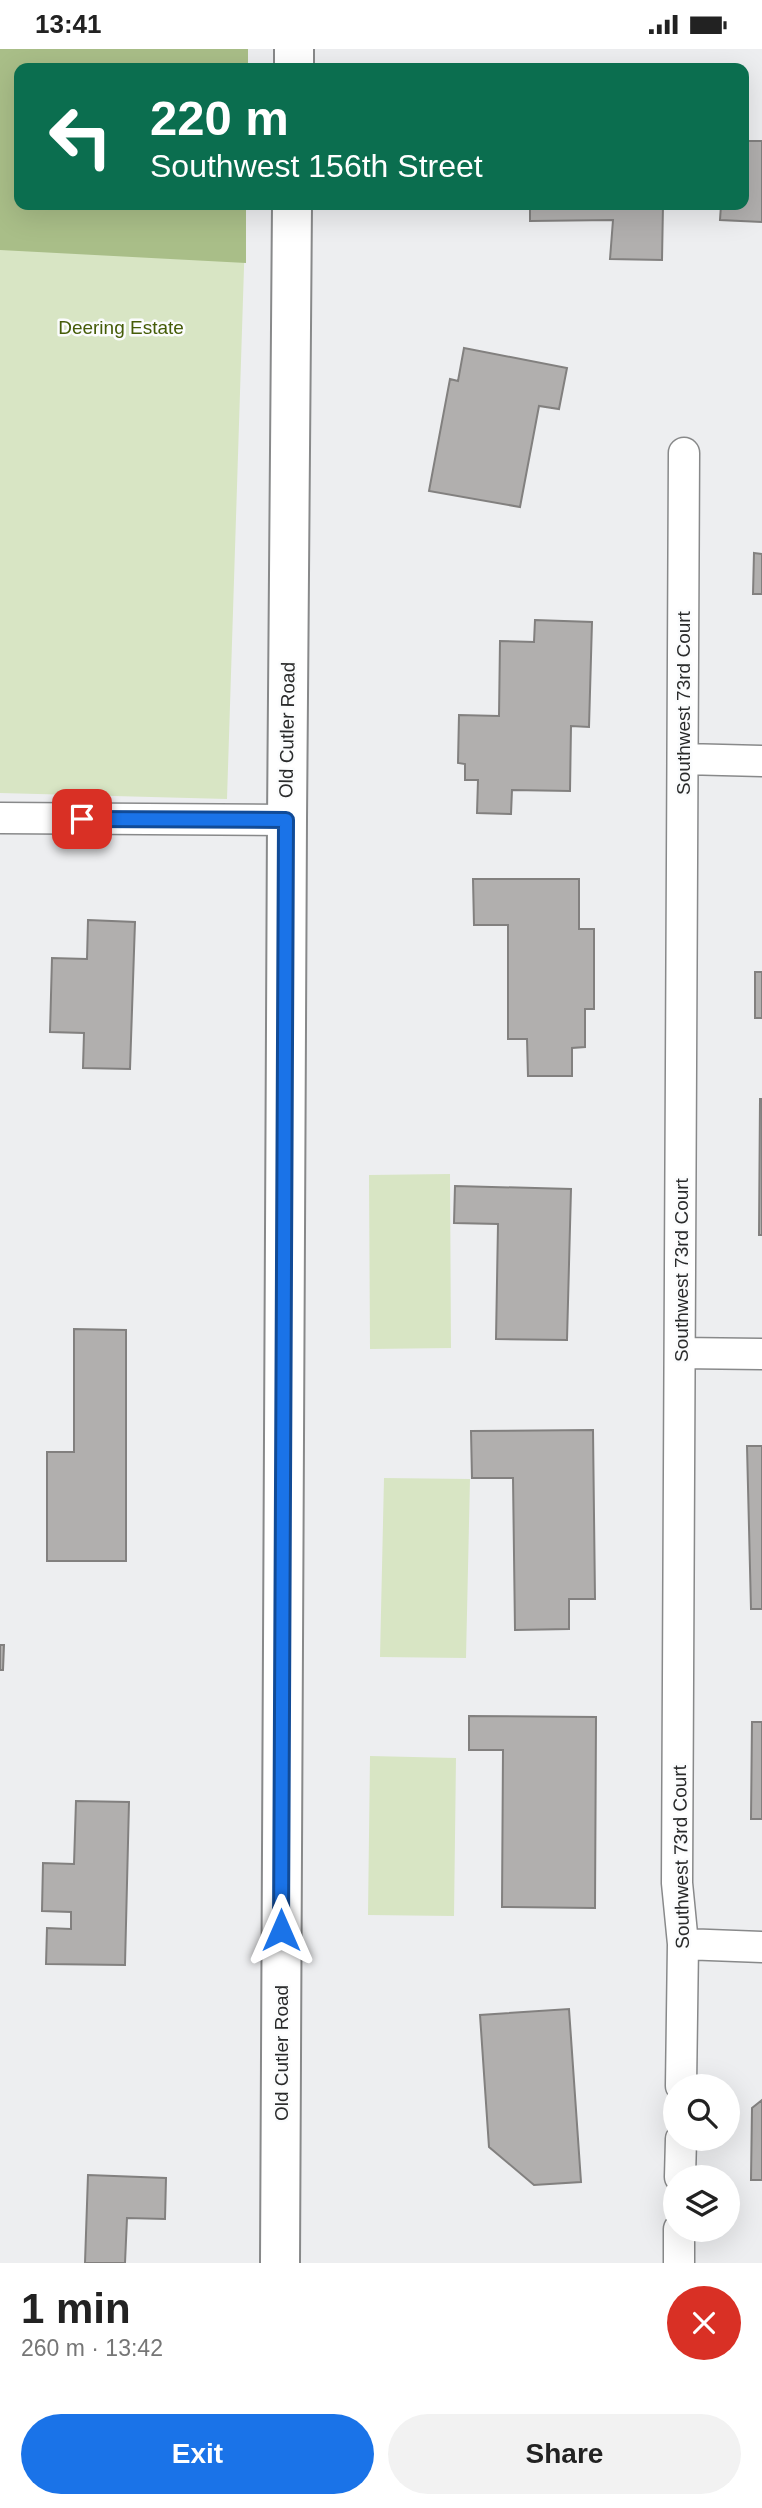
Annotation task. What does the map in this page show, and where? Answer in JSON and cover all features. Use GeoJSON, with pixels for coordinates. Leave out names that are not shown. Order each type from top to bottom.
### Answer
{"type":"FeatureCollection","features":[{"type":"Feature","properties":{"kind":"main road","name":"Old Cutler Road"},"geometry":{"type":"LineString","coordinates":[[280,2263],[286,820],[292,210]]}},
{"type":"Feature","properties":{"kind":"street","name":"Southwest 73rd Court"},"geometry":{"type":"LineString","coordinates":[[681,2074],[684,1944],[677,1883],[684,453]]}},
{"type":"Feature","properties":{"kind":"street"},"geometry":{"type":"LineString","coordinates":[[683,759],[762,761]]}},
{"type":"Feature","properties":{"kind":"street"},"geometry":{"type":"LineString","coordinates":[[0,818],[286,820]]}},
{"type":"Feature","properties":{"kind":"street"},"geometry":{"type":"LineString","coordinates":[[680,1353],[762,1355]]}},
{"type":"Feature","properties":{"kind":"street"},"geometry":{"type":"LineString","coordinates":[[684,1944],[762,1947]]}},
{"type":"Feature","properties":{"kind":"street"},"geometry":{"type":"LineString","coordinates":[[679,2242],[679,2263]]}},
{"type":"Feature","properties":{"kind":"green space","name":"Deering Estate"},"geometry":{"type":"Polygon","coordinates":[[[0,49],[248,49],[248,63],[14,63],[14,210],[246,210],[227,799],[0,793],[0,49]]]}},
{"type":"Feature","properties":{"kind":"green space"},"geometry":{"type":"Polygon","coordinates":[[[0,49],[248,49],[248,63],[14,63],[14,210],[246,210],[246,263],[0,250],[0,49]]]}},
{"type":"Feature","properties":{"kind":"green space"},"geometry":{"type":"Polygon","coordinates":[[[450,1174],[451,1348],[370,1349],[369,1175],[450,1174]]]}},
{"type":"Feature","properties":{"kind":"green space"},"geometry":{"type":"Polygon","coordinates":[[[384,1478],[470,1479],[466,1658],[380,1657],[384,1478]]]}},
{"type":"Feature","properties":{"kind":"green space"},"geometry":{"type":"Polygon","coordinates":[[[370,1756],[456,1758],[454,1916],[368,1915],[370,1756]]]}},
{"type":"Feature","properties":{"kind":"building"},"geometry":{"type":"Polygon","coordinates":[[[749,141],[762,141],[762,222],[720,220],[721,210],[749,210],[749,141]]]}},
{"type":"Feature","properties":{"kind":"building"},"geometry":{"type":"Polygon","coordinates":[[[530,210],[663,210],[662,260],[610,259],[613,220],[530,221],[530,210]]]}},
{"type":"Feature","properties":{"kind":"building"},"geometry":{"type":"Polygon","coordinates":[[[464,348],[567,368],[559,409],[539,406],[520,507],[429,491],[450,379],[458,381],[464,348]]]}},
{"type":"Feature","properties":{"kind":"building"},"geometry":{"type":"Polygon","coordinates":[[[754,553],[762,554],[762,594],[753,594],[754,553]]]}},
{"type":"Feature","properties":{"kind":"building"},"geometry":{"type":"Polygon","coordinates":[[[535,620],[592,622],[589,727],[571,726],[570,791],[512,790],[511,814],[477,813],[478,780],[465,780],[465,764],[458,763],[459,715],[499,716],[500,641],[534,642],[535,620]]]}},
{"type":"Feature","properties":{"kind":"building"},"geometry":{"type":"Polygon","coordinates":[[[473,879],[579,879],[579,929],[594,929],[594,1009],[585,1009],[585,1047],[572,1048],[572,1076],[528,1076],[527,1039],[508,1039],[508,925],[474,925],[473,879]]]}},
{"type":"Feature","properties":{"kind":"building"},"geometry":{"type":"Polygon","coordinates":[[[88,920],[135,922],[130,1069],[83,1068],[84,1033],[50,1032],[52,958],[87,959],[88,920]]]}},
{"type":"Feature","properties":{"kind":"building"},"geometry":{"type":"Polygon","coordinates":[[[755,972],[762,972],[762,1018],[755,1018],[755,972]]]}},
{"type":"Feature","properties":{"kind":"building"},"geometry":{"type":"Polygon","coordinates":[[[762,1099],[762,1235],[759,1235],[762,1099]]]}},
{"type":"Feature","properties":{"kind":"building"},"geometry":{"type":"Polygon","coordinates":[[[455,1186],[571,1189],[567,1340],[496,1339],[498,1224],[454,1223],[455,1186]]]}},
{"type":"Feature","properties":{"kind":"building"},"geometry":{"type":"Polygon","coordinates":[[[74,1329],[126,1330],[126,1561],[47,1561],[47,1452],[74,1452],[74,1329]]]}},
{"type":"Feature","properties":{"kind":"building"},"geometry":{"type":"Polygon","coordinates":[[[593,1430],[595,1599],[569,1599],[569,1629],[515,1630],[513,1478],[472,1478],[471,1431],[593,1430]]]}},
{"type":"Feature","properties":{"kind":"building"},"geometry":{"type":"Polygon","coordinates":[[[747,1446],[762,1446],[762,1609],[751,1609],[747,1446]]]}},
{"type":"Feature","properties":{"kind":"building"},"geometry":{"type":"Polygon","coordinates":[[[0,1645],[4,1645],[3,1670],[0,1670],[0,1645]]]}},
{"type":"Feature","properties":{"kind":"building"},"geometry":{"type":"Polygon","coordinates":[[[469,1716],[596,1717],[595,1908],[502,1907],[503,1750],[469,1750],[469,1716]]]}},
{"type":"Feature","properties":{"kind":"building"},"geometry":{"type":"Polygon","coordinates":[[[752,1722],[762,1722],[762,1819],[751,1819],[752,1722]]]}},
{"type":"Feature","properties":{"kind":"building"},"geometry":{"type":"Polygon","coordinates":[[[76,1801],[129,1802],[125,1965],[46,1964],[47,1928],[71,1929],[71,1912],[42,1911],[43,1863],[74,1864],[76,1801]]]}},
{"type":"Feature","properties":{"kind":"building"},"geometry":{"type":"Polygon","coordinates":[[[569,2009],[581,2182],[534,2185],[489,2147],[480,2015],[569,2009]]]}},
{"type":"Feature","properties":{"kind":"building"},"geometry":{"type":"Polygon","coordinates":[[[762,2100],[762,2180],[751,2180],[752,2108],[762,2100]]]}},
{"type":"Feature","properties":{"kind":"building"},"geometry":{"type":"Polygon","coordinates":[[[88,2175],[166,2178],[165,2219],[127,2218],[125,2263],[85,2263],[88,2175]]]}},
{"type":"Feature","properties":{"kind":"route"},"geometry":{"type":"LineString","coordinates":[[82,819],[286,820],[281,1930]]}}]}
